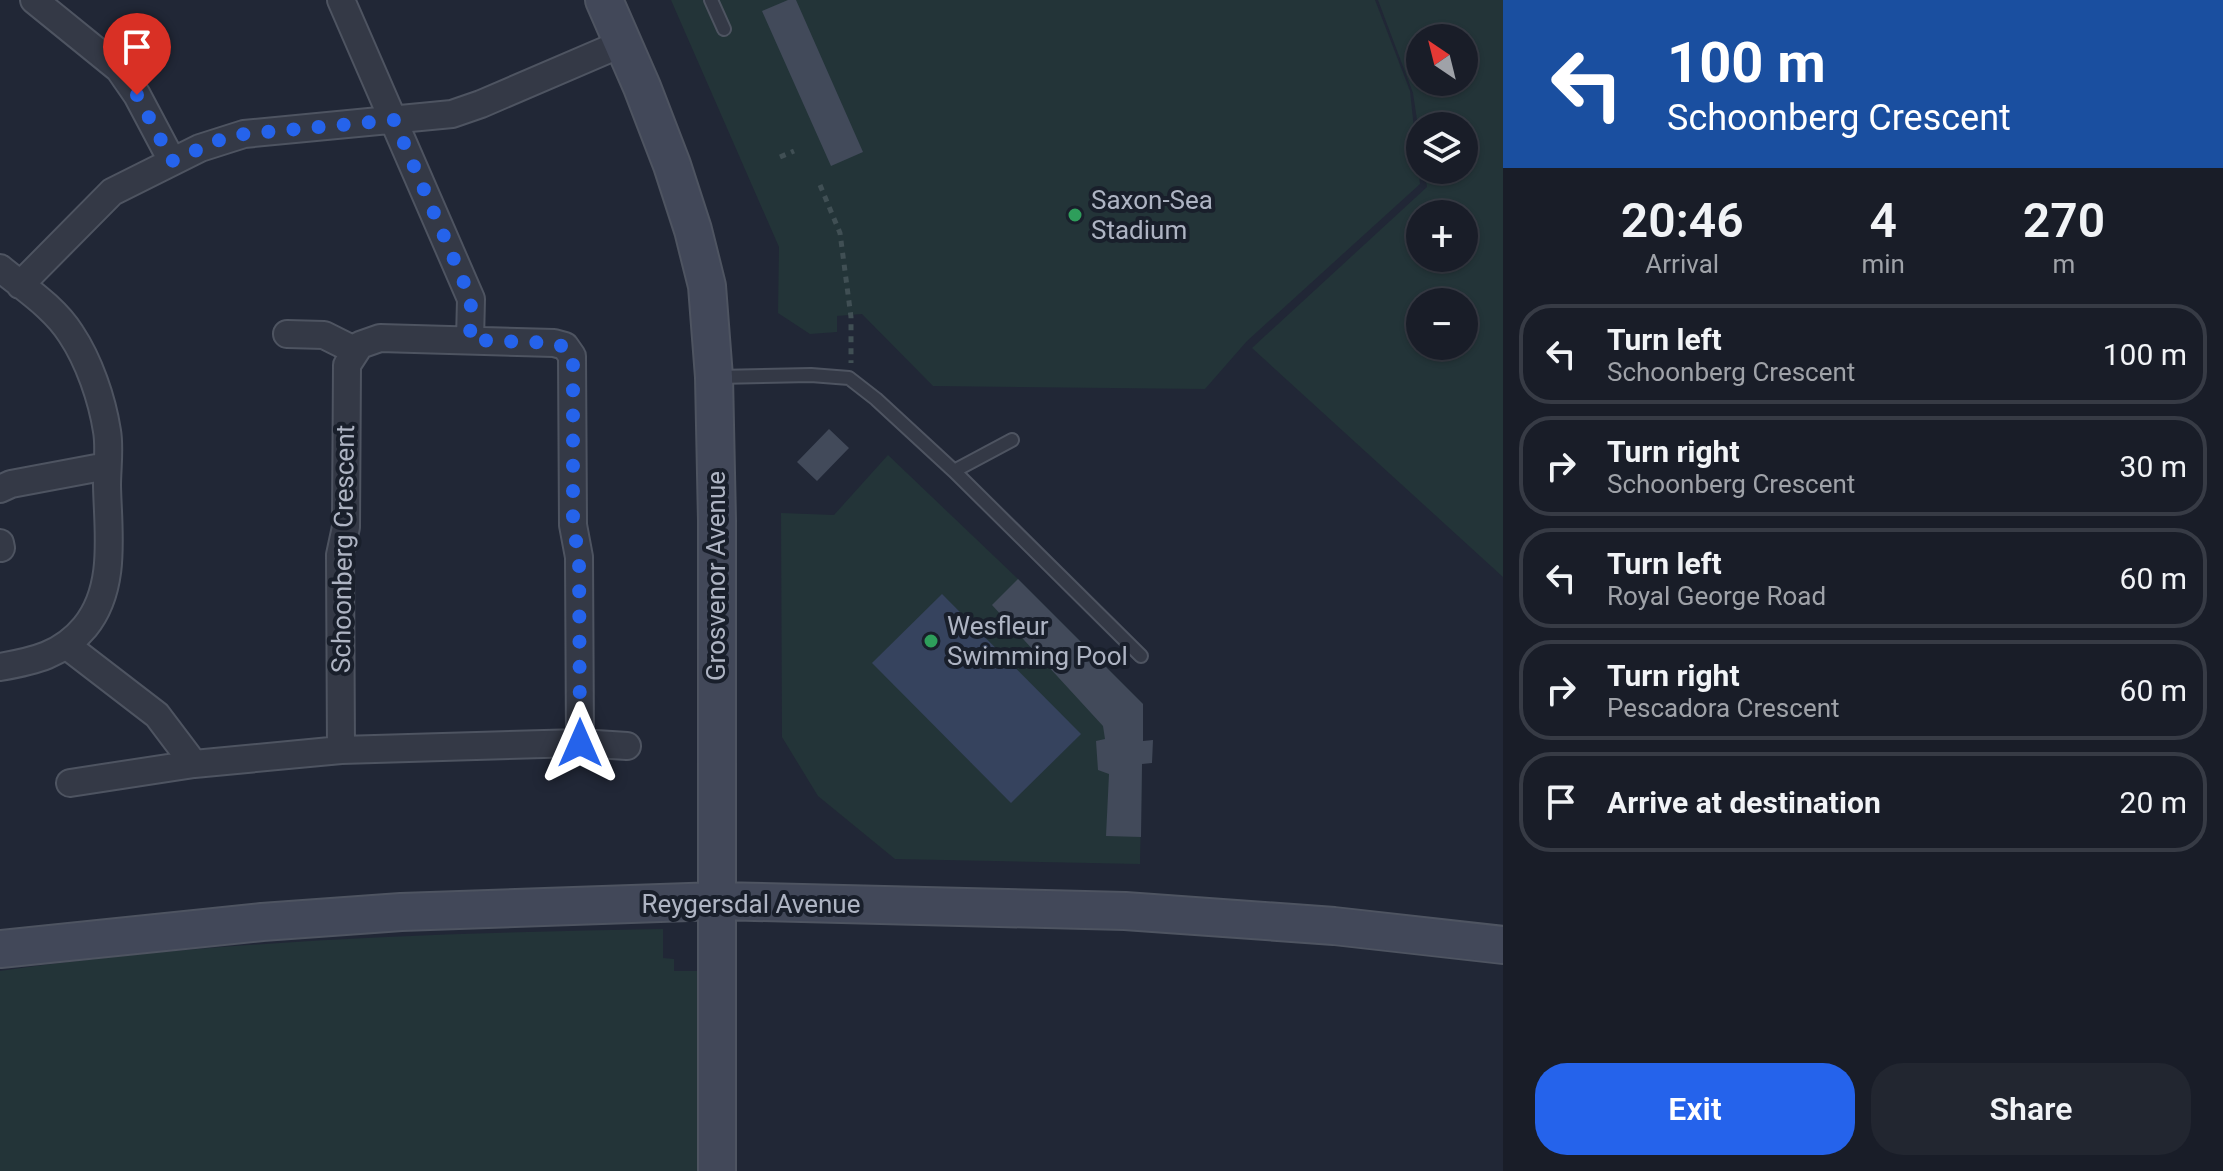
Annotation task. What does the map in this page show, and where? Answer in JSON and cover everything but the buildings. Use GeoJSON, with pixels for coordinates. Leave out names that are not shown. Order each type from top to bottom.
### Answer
{"type":"FeatureCollection","features":[{"type":"Feature","properties":{"kind":"main road","name":"Grosvenor Avenue"},"geometry":{"type":"LineString","coordinates":[[604,0],[672,165],[707,286],[714,377],[717,1171]]}},
{"type":"Feature","properties":{"kind":"main road","name":"Reygersdal Avenue"},"geometry":{"type":"LineString","coordinates":[[0,949],[385,913],[718,901],[1125,911],[1334,926],[1503,945]]}},
{"type":"Feature","properties":{"kind":"street"},"geometry":{"type":"LineString","coordinates":[[34,0],[119,69],[137,95],[172,161]]}},
{"type":"Feature","properties":{"kind":"street"},"geometry":{"type":"LineString","coordinates":[[341,0],[471,299],[470,340]]}},
{"type":"Feature","properties":{"kind":"street"},"geometry":{"type":"LineString","coordinates":[[20,285],[112,192],[222,139],[244,134],[452,114],[623,43]]}},
{"type":"Feature","properties":{"kind":"street"},"geometry":{"type":"LineString","coordinates":[[0,268],[54,313],[80,348],[107,432],[107,580],[96,611],[88,624],[66,645],[36,660],[0,667]]}},
{"type":"Feature","properties":{"kind":"street"},"geometry":{"type":"LineString","coordinates":[[287,334],[324,335],[354,350],[366,341],[380,338],[560,343],[569,349],[572,356],[573,525],[579,557],[580,743]]}},
{"type":"Feature","properties":{"kind":"street","name":"Schoonberg Crescent"},"geometry":{"type":"LineString","coordinates":[[341,750],[340,555],[346,527],[346,374],[354,350]]}},
{"type":"Feature","properties":{"kind":"street"},"geometry":{"type":"LineString","coordinates":[[0,489],[11,484],[107,466]]}},
{"type":"Feature","properties":{"kind":"street"},"geometry":{"type":"LineString","coordinates":[[66,645],[157,715],[194,764]]}},
{"type":"Feature","properties":{"kind":"street"},"geometry":{"type":"LineString","coordinates":[[70,783],[194,764],[341,750],[580,743],[627,746]]}},
{"type":"Feature","properties":{"kind":"lane"},"geometry":{"type":"LineString","coordinates":[[711,0],[724,29]]}},
{"type":"Feature","properties":{"kind":"lane"},"geometry":{"type":"LineString","coordinates":[[714,377],[811,375],[849,378],[954,471],[1141,656]]}},
{"type":"Feature","properties":{"kind":"lane"},"geometry":{"type":"LineString","coordinates":[[954,471],[1012,440]]}},
{"type":"Feature","properties":{"kind":"path"},"geometry":{"type":"LineString","coordinates":[[780,157],[794,151]]}},
{"type":"Feature","properties":{"kind":"path"},"geometry":{"type":"LineString","coordinates":[[820,185],[840,233],[851,317],[849,378]]}},
{"type":"Feature","properties":{"kind":"shaded area","name":"Saxon-Sea Stadium"},"geometry":{"type":"Polygon","coordinates":[[[671,0],[1375,0],[1406,81],[1406,96],[1411,96],[1412,112],[1406,112],[1406,184],[1420,184],[1247,341],[1205,389],[933,386],[862,314],[837,316],[837,332],[810,334],[778,313],[779,247],[671,0]]]}},
{"type":"Feature","properties":{"kind":"shaded area"},"geometry":{"type":"Polygon","coordinates":[[[1378,0],[1503,0],[1503,577],[1252,348],[1406,206],[1406,272],[1478,272],[1478,200],[1413,200],[1426,184],[1478,184],[1478,112],[1416,112],[1413,96],[1478,96],[1478,24],[1406,24],[1406,74],[1378,0]]]}},
{"type":"Feature","properties":{"kind":"shaded area","name":"Wesfleur Swimming Pool"},"geometry":{"type":"Polygon","coordinates":[[[888,455],[1143,704],[1140,864],[895,859],[818,796],[782,737],[781,513],[834,515],[888,455]]]}},
{"type":"Feature","properties":{"kind":"shaded area"},"geometry":{"type":"Polygon","coordinates":[[[663,929],[663,958],[674,959],[674,971],[701,971],[701,1171],[0,1171],[0,971],[248,945],[663,929]]]}},
{"type":"Feature","properties":{"kind":"water"},"geometry":{"type":"Polygon","coordinates":[[[942,594],[1081,734],[1011,803],[872,663],[942,594]]]}},
{"type":"Feature","properties":{"kind":"place","name":"Saxon-Sea Stadium"},"geometry":{"type":"Point","coordinates":[1075,215]}},
{"type":"Feature","properties":{"kind":"place","name":"Wesfleur Swimming Pool"},"geometry":{"type":"Point","coordinates":[931,641]}},
{"type":"Feature","properties":{"kind":"route"},"geometry":{"type":"LineString","coordinates":[[137,95],[172,161],[222,139],[244,134],[394,120],[471,299],[470,340],[560,343],[569,349],[573,363],[573,525],[579,557],[580,743]]}}]}
